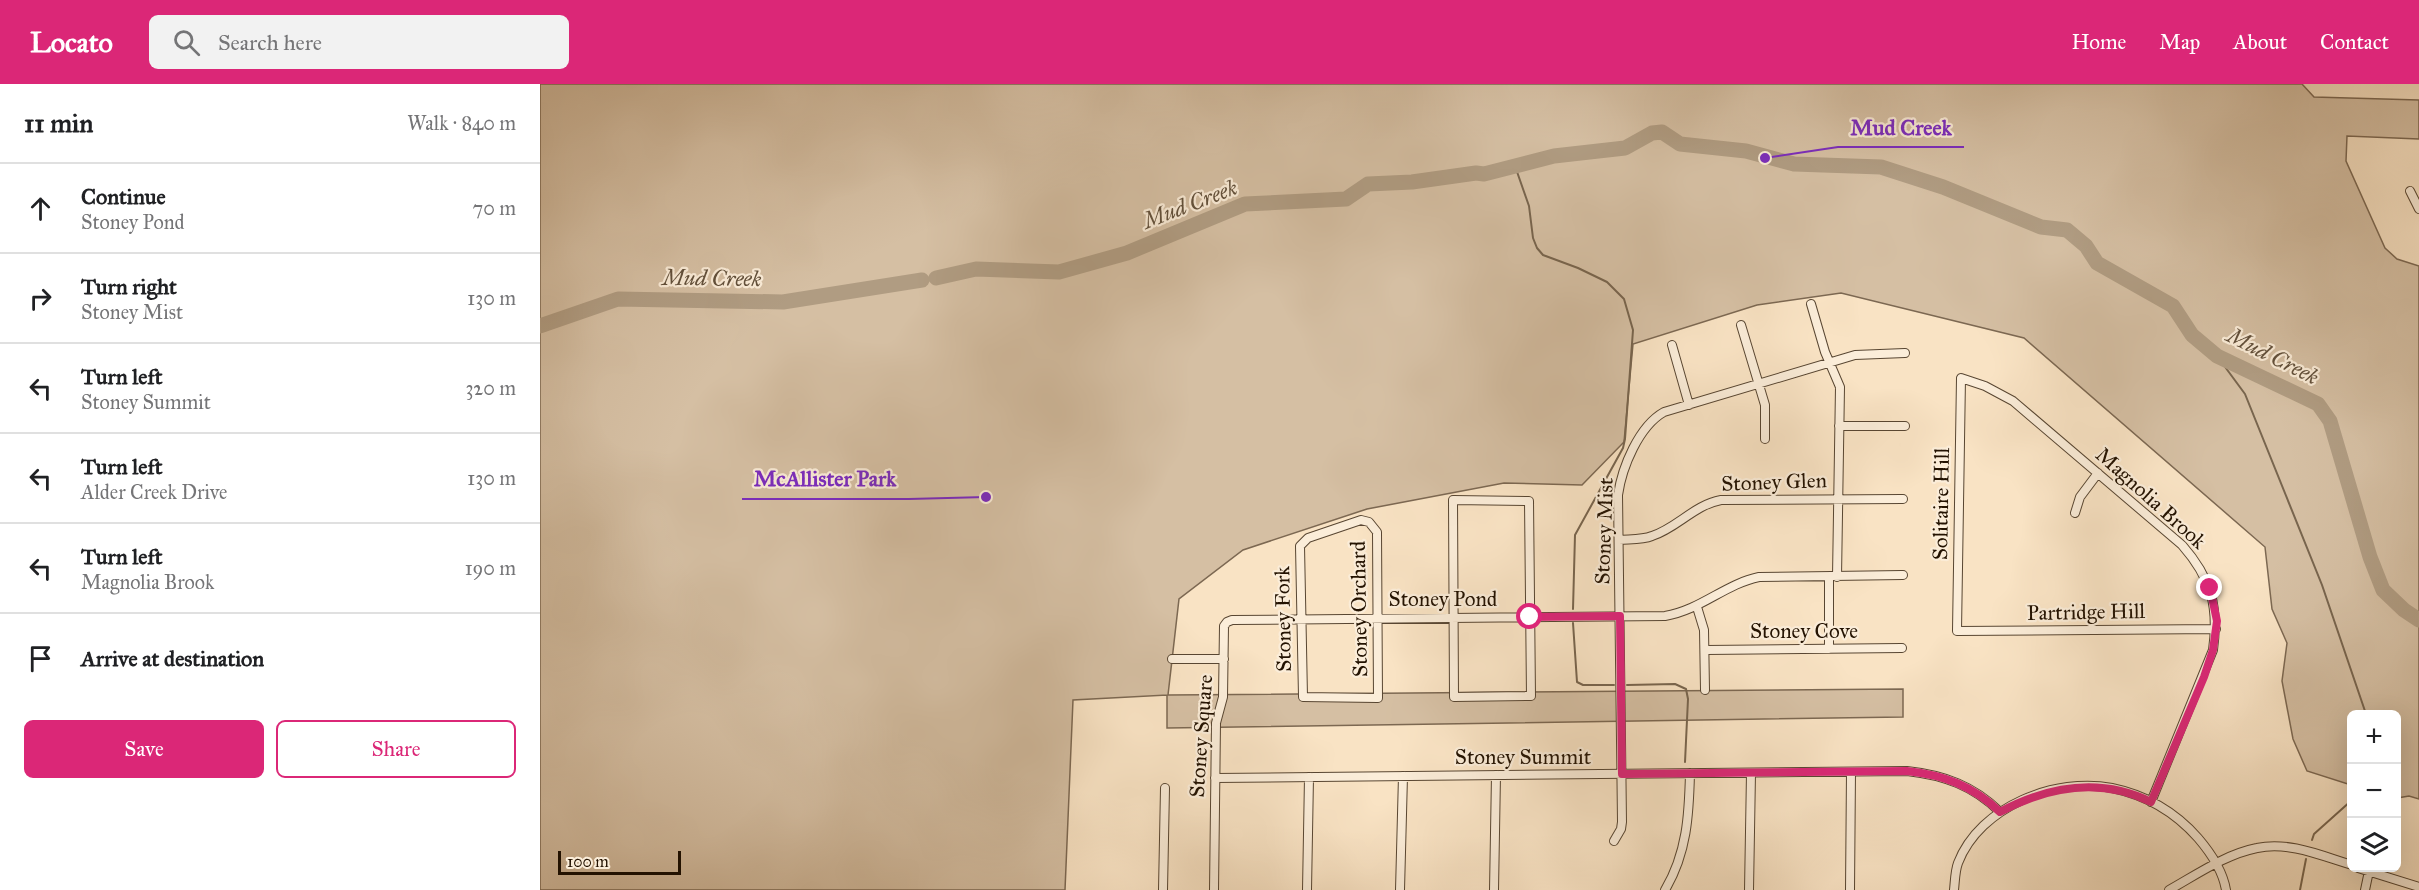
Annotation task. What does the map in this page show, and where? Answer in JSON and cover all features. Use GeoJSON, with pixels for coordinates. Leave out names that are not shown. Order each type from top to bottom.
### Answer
{"type":"FeatureCollection","features":[{"type":"Feature","properties":{"kind":"street"},"geometry":{"type":"LineString","coordinates":[[2410,191],[2419,208]]}},
{"type":"Feature","properties":{"kind":"street"},"geometry":{"type":"LineString","coordinates":[[1811,304],[1840,387],[1838,498],[1829,649]]}},
{"type":"Feature","properties":{"kind":"street"},"geometry":{"type":"LineString","coordinates":[[1741,325],[1765,405],[1765,439]]}},
{"type":"Feature","properties":{"kind":"street"},"geometry":{"type":"LineString","coordinates":[[1672,345],[1689,405]]}},
{"type":"Feature","properties":{"kind":"street","name":"Stoney Mist"},"geometry":{"type":"LineString","coordinates":[[1614,841],[1622,822],[1618,495],[1620,480],[1628,459],[1652,420],[1664,412],[1830,362],[1870,353],[1905,353]]}},
{"type":"Feature","properties":{"kind":"street","name":"Magnolia Brook"},"geometry":{"type":"LineString","coordinates":[[1961,378],[1985,386],[2013,400],[2182,545],[2194,559],[2210,588],[2216,629],[2213,650],[2151,802]]}},
{"type":"Feature","properties":{"kind":"street","name":"Solitaire Hill"},"geometry":{"type":"LineString","coordinates":[[1957,631],[1961,378]]}},
{"type":"Feature","properties":{"kind":"street"},"geometry":{"type":"LineString","coordinates":[[1839,426],[1905,426]]}},
{"type":"Feature","properties":{"kind":"street"},"geometry":{"type":"LineString","coordinates":[[2075,513],[2080,497],[2098,473]]}},
{"type":"Feature","properties":{"kind":"street","name":"Stoney Glen"},"geometry":{"type":"LineString","coordinates":[[1619,540],[1652,537],[1710,502],[1732,499],[1903,499]]}},
{"type":"Feature","properties":{"kind":"street"},"geometry":{"type":"LineString","coordinates":[[1453,500],[1528,501],[1530,617],[1531,696],[1454,697],[1453,500]]}},
{"type":"Feature","properties":{"kind":"street","name":"Stoney Orchard"},"geometry":{"type":"LineString","coordinates":[[1302,542],[1361,520],[1369,522],[1377,532],[1378,698],[1303,697]]}},
{"type":"Feature","properties":{"kind":"street","name":"Stoney Fork"},"geometry":{"type":"LineString","coordinates":[[1302,542],[1300,546],[1300,618],[1303,697]]}},
{"type":"Feature","properties":{"kind":"street","name":"Stoney Pond"},"geometry":{"type":"LineString","coordinates":[[1227,622],[1300,618],[1665,616],[1697,607],[1744,580],[1767,576],[1902,575]]}},
{"type":"Feature","properties":{"kind":"street"},"geometry":{"type":"LineString","coordinates":[[1697,607],[1704,630],[1706,650],[1705,690]]}},
{"type":"Feature","properties":{"kind":"street","name":"Stoney Square"},"geometry":{"type":"LineString","coordinates":[[1214,890],[1216,722],[1224,697],[1224,626],[1227,622]]}},
{"type":"Feature","properties":{"kind":"street","name":"Partridge Hill"},"geometry":{"type":"LineString","coordinates":[[1957,631],[2216,629]]}},
{"type":"Feature","properties":{"kind":"street","name":"Stoney Cove"},"geometry":{"type":"LineString","coordinates":[[1706,650],[1902,648]]}},
{"type":"Feature","properties":{"kind":"street"},"geometry":{"type":"LineString","coordinates":[[1172,659],[1224,659]]}},
{"type":"Feature","properties":{"kind":"street","name":"Stoney Summit"},"geometry":{"type":"LineString","coordinates":[[1215,778],[1907,771],[1944,777],[1973,790],[2000,812]]}},
{"type":"Feature","properties":{"kind":"street"},"geometry":{"type":"LineString","coordinates":[[1850,890],[1851,772]]}},
{"type":"Feature","properties":{"kind":"street"},"geometry":{"type":"LineString","coordinates":[[1749,890],[1751,773]]}},
{"type":"Feature","properties":{"kind":"street"},"geometry":{"type":"LineString","coordinates":[[1665,890],[1674,875],[1685,843],[1690,774]]}},
{"type":"Feature","properties":{"kind":"street"},"geometry":{"type":"LineString","coordinates":[[1400,890],[1403,776]]}},
{"type":"Feature","properties":{"kind":"street"},"geometry":{"type":"LineString","coordinates":[[1494,890],[1496,776]]}},
{"type":"Feature","properties":{"kind":"street"},"geometry":{"type":"LineString","coordinates":[[1307,890],[1309,777]]}},
{"type":"Feature","properties":{"kind":"street"},"geometry":{"type":"LineString","coordinates":[[1954,890],[1956,871],[1962,856],[1980,830],[2000,812],[2030,797],[2073,787],[2111,788],[2151,802],[2170,812],[2191,830],[2211,854],[2226,890]]}},
{"type":"Feature","properties":{"kind":"street"},"geometry":{"type":"LineString","coordinates":[[1163,890],[1165,788]]}},
{"type":"Feature","properties":{"kind":"street"},"geometry":{"type":"LineString","coordinates":[[2169,890],[2216,864],[2257,848],[2274,847],[2305,851],[2347,864]]}},
{"type":"Feature","properties":{"kind":"street"},"geometry":{"type":"LineString","coordinates":[[2365,890],[2368,872]]}},
{"type":"Feature","properties":{"kind":"street"},"geometry":{"type":"LineString","coordinates":[[2371,872],[2419,887]]}},
{"type":"Feature","properties":{"kind":"shaded area"},"geometry":{"type":"Polygon","coordinates":[[[540,84],[2302,84],[2314,97],[2419,100],[2419,139],[2347,136],[2346,161],[2385,248],[2397,259],[2419,266],[2419,799],[2409,796],[2401,797],[2401,710],[2347,710],[2347,784],[2307,771],[2293,739],[2282,681],[2287,643],[2272,609],[2265,547],[2024,338],[1841,293],[1757,305],[1633,344],[1624,442],[1582,485],[1504,483],[1367,509],[1243,550],[1179,599],[1168,695],[1903,689],[1903,717],[1167,728],[1167,695],[1073,700],[1065,890],[540,890],[540,84]]]}},
{"type":"Feature","properties":{"kind":"waterway","name":"Mud Creek"},"geometry":{"type":"LineString","coordinates":[[936,278],[976,269],[1059,272],[1127,253],[1245,204],[1346,199],[1368,184],[1484,174],[1554,156],[1625,148],[1652,133],[1662,132],[1680,144],[1746,151],[1794,164],[1881,167],[1943,187],[2041,227],[2067,230],[2086,246],[2097,263],[2173,306],[2192,335],[2217,356],[2318,404],[2330,421],[2370,557],[2383,590],[2404,610],[2419,620]]}},
{"type":"Feature","properties":{"kind":"waterway"},"geometry":{"type":"LineString","coordinates":[[1515,166],[1529,206],[1533,238],[1537,248],[1543,255],[1607,282],[1624,299],[1633,330],[1625,439],[1623,448],[1575,535],[1573,609]]}},
{"type":"Feature","properties":{"kind":"waterway","name":"Mud Creek"},"geometry":{"type":"LineString","coordinates":[[540,326],[618,299],[783,302],[922,280]]}},
{"type":"Feature","properties":{"kind":"waterway"},"geometry":{"type":"LineString","coordinates":[[2217,356],[2245,394],[2322,585],[2365,710]]}},
{"type":"Feature","properties":{"kind":"waterway"},"geometry":{"type":"LineString","coordinates":[[1573,623],[1577,682],[1583,685],[1614,685]]}},
{"type":"Feature","properties":{"kind":"waterway"},"geometry":{"type":"LineString","coordinates":[[1627,685],[1675,684],[1686,689],[1688,699],[1685,762]]}},
{"type":"Feature","properties":{"kind":"waterway"},"geometry":{"type":"LineString","coordinates":[[2312,840],[2314,834],[2347,804]]}},
{"type":"Feature","properties":{"kind":"waterway"},"geometry":{"type":"LineString","coordinates":[[2300,890],[2306,859]]}},
{"type":"Feature","properties":{"kind":"place","name":"Mud Creek"},"geometry":{"type":"Point","coordinates":[1765,158]}},
{"type":"Feature","properties":{"kind":"place","name":"McAllister Park"},"geometry":{"type":"Point","coordinates":[986,497]}},
{"type":"Feature","properties":{"kind":"route"},"geometry":{"type":"LineString","coordinates":[[1530,617],[1620,616],[1622,774],[1907,771],[1929,773],[1973,790],[2000,812],[2030,797],[2073,787],[2111,788],[2128,792],[2151,802],[2210,662],[2217,621],[2210,588]]}}]}
